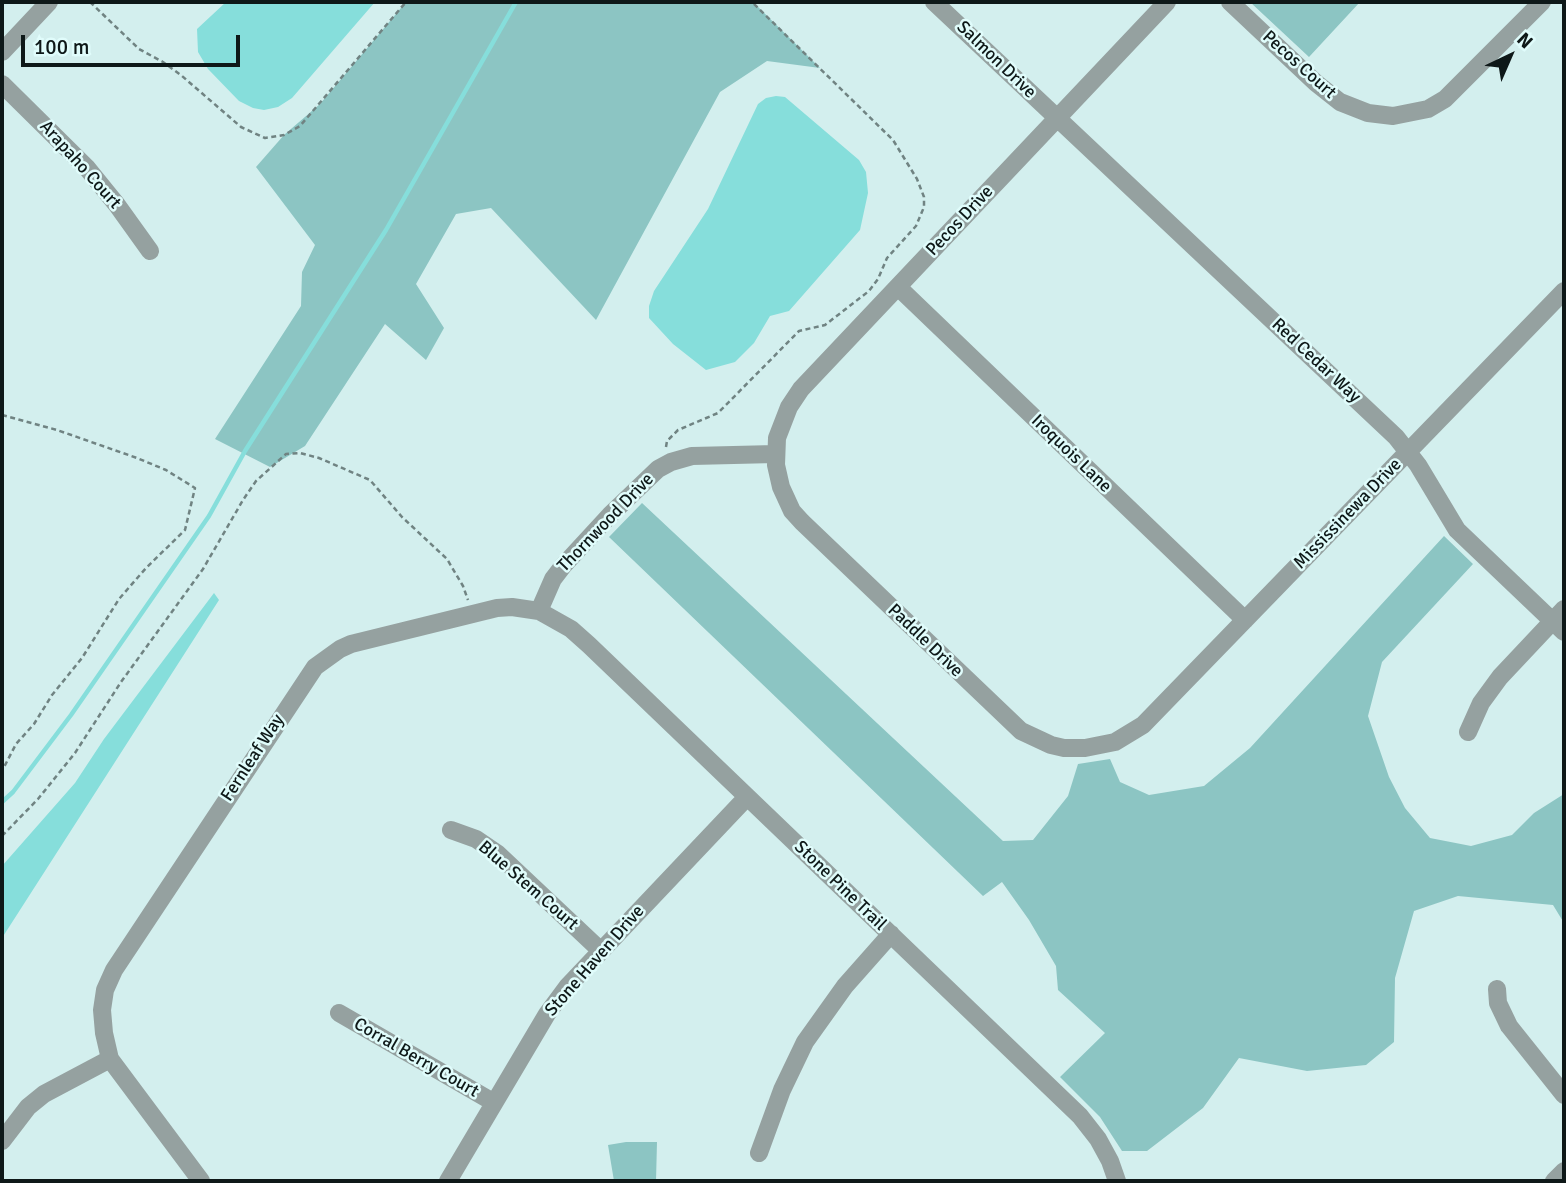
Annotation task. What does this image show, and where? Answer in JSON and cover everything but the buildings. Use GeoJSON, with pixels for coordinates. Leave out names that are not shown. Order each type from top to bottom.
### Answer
{"type":"FeatureCollection","features":[{"type":"Feature","properties":{"kind":"street"},"geometry":{"type":"LineString","coordinates":[[2,52],[49,2]]}},
{"type":"Feature","properties":{"kind":"street","name":"Salmon Drive"},"geometry":{"type":"LineString","coordinates":[[934,2],[1057,119]]}},
{"type":"Feature","properties":{"kind":"street","name":"Pecos Drive"},"geometry":{"type":"LineString","coordinates":[[775,454],[780,426],[794,398],[1167,2]]}},
{"type":"Feature","properties":{"kind":"street","name":"Pecos Court"},"geometry":{"type":"LineString","coordinates":[[1230,2],[1340,102],[1368,113],[1393,116],[1428,109],[1446,99],[1542,2]]}},
{"type":"Feature","properties":{"kind":"street","name":"Arapaho Court"},"geometry":{"type":"LineString","coordinates":[[2,84],[87,168],[150,251]]}},
{"type":"Feature","properties":{"kind":"street","name":"Red Cedar Way"},"geometry":{"type":"LineString","coordinates":[[1057,119],[1396,437],[1409,451],[1457,530],[1561,621]]}},
{"type":"Feature","properties":{"kind":"street","name":"Iroquois Lane"},"geometry":{"type":"LineString","coordinates":[[898,287],[1245,620]]}},
{"type":"Feature","properties":{"kind":"street","name":"Mississinewa Drive"},"geometry":{"type":"LineString","coordinates":[[1130,734],[1148,720],[1564,290]]}},
{"type":"Feature","properties":{"kind":"street","name":"Thornwood Drive"},"geometry":{"type":"LineString","coordinates":[[539,611],[553,579],[563,566],[641,483],[671,462],[707,454],[775,454]]}},
{"type":"Feature","properties":{"kind":"street","name":"Paddle Drive"},"geometry":{"type":"LineString","coordinates":[[775,454],[783,495],[802,522],[1021,731],[1051,745],[1074,748],[1107,745],[1130,734]]}},
{"type":"Feature","properties":{"kind":"street","name":"Fernleaf Way"},"geometry":{"type":"LineString","coordinates":[[110,1059],[102,1010],[105,990],[114,970],[315,667],[351,644],[497,608],[539,611]]}},
{"type":"Feature","properties":{"kind":"street","name":"Stone Pine Trail"},"geometry":{"type":"LineString","coordinates":[[539,611],[571,629],[589,645],[1080,1116],[1105,1150],[1117,1181]]}},
{"type":"Feature","properties":{"kind":"street"},"geometry":{"type":"LineString","coordinates":[[1468,732],[1481,703],[1500,677],[1561,621]]}},
{"type":"Feature","properties":{"kind":"street","name":"Stone Haven Drive"},"geometry":{"type":"LineString","coordinates":[[448,1181],[493,1102],[567,986],[747,797]]}},
{"type":"Feature","properties":{"kind":"street","name":"Blue Stem Court"},"geometry":{"type":"LineString","coordinates":[[451,830],[476,839],[498,854],[600,950]]}},
{"type":"Feature","properties":{"kind":"street"},"geometry":{"type":"LineString","coordinates":[[759,1153],[782,1090],[805,1042],[845,986],[891,934]]}},
{"type":"Feature","properties":{"kind":"street"},"geometry":{"type":"LineString","coordinates":[[1497,989],[1498,1003],[1509,1026],[1564,1095]]}},
{"type":"Feature","properties":{"kind":"street","name":"Corral Berry Court"},"geometry":{"type":"LineString","coordinates":[[339,1013],[493,1102]]}},
{"type":"Feature","properties":{"kind":"street"},"geometry":{"type":"LineString","coordinates":[[2,1141],[28,1107],[44,1094],[110,1059],[201,1181]]}},
{"type":"Feature","properties":{"kind":"street"},"geometry":{"type":"LineString","coordinates":[[1554,1181],[1564,1171]]}},
{"type":"Feature","properties":{"kind":"path"},"geometry":{"type":"LineString","coordinates":[[90,2],[139,49],[183,76],[242,127],[260,137],[271,138],[284,135],[300,126],[406,2]]}},
{"type":"Feature","properties":{"kind":"path"},"geometry":{"type":"LineString","coordinates":[[671,462],[666,444],[673,434],[712,418],[799,331],[825,325],[869,291],[878,279],[887,258],[916,226],[924,207],[924,197],[917,179],[893,140],[752,2]]}},
{"type":"Feature","properties":{"kind":"path"},"geometry":{"type":"LineString","coordinates":[[2,415],[57,430],[137,458],[166,470],[195,488],[185,530],[119,599],[82,658],[16,744],[2,771]]}},
{"type":"Feature","properties":{"kind":"path"},"geometry":{"type":"LineString","coordinates":[[2,836],[38,799],[75,753],[121,682],[203,569],[256,481],[286,454],[300,453],[319,458],[370,480],[402,517],[447,559],[468,600]]}},
{"type":"Feature","properties":{"kind":"shaded area"},"geometry":{"type":"Polygon","coordinates":[[[226,2],[375,2],[292,98],[278,107],[264,110],[239,101],[208,69],[198,52],[197,29],[226,2]]]}},
{"type":"Feature","properties":{"kind":"shaded area"},"geometry":{"type":"Polygon","coordinates":[[[406,2],[753,2],[820,68],[767,61],[720,92],[596,320],[491,208],[456,214],[416,284],[444,328],[426,360],[385,324],[305,446],[270,467],[215,439],[301,306],[302,272],[315,245],[256,167],[284,135],[320,104],[406,2]]]}},
{"type":"Feature","properties":{"kind":"shaded area"},"geometry":{"type":"Polygon","coordinates":[[[1250,2],[1360,2],[1309,57],[1250,2]]]}},
{"type":"Feature","properties":{"kind":"shaded area"},"geometry":{"type":"Polygon","coordinates":[[[785,97],[859,160],[866,172],[868,193],[860,230],[789,311],[770,316],[754,343],[735,362],[706,370],[673,344],[649,318],[649,306],[654,291],[708,209],[758,104],[766,98],[785,97]]]}},
{"type":"Feature","properties":{"kind":"shaded area"},"geometry":{"type":"Polygon","coordinates":[[[642,503],[1003,841],[1033,840],[1068,796],[1078,764],[1110,759],[1120,782],[1149,795],[1204,786],[1250,748],[1444,536],[1473,564],[1382,662],[1368,716],[1389,777],[1405,808],[1430,838],[1471,846],[1512,835],[1534,813],[1564,794],[1564,923],[1553,905],[1458,896],[1414,911],[1395,978],[1394,1042],[1366,1065],[1307,1071],[1239,1058],[1203,1108],[1147,1151],[1122,1151],[1100,1117],[1060,1077],[1105,1033],[1058,990],[1056,966],[1029,920],[1002,882],[983,896],[609,537],[642,503]]]}},
{"type":"Feature","properties":{"kind":"shaded area"},"geometry":{"type":"Polygon","coordinates":[[[214,593],[219,600],[2,938],[2,866],[75,783],[104,739],[214,593]]]}},
{"type":"Feature","properties":{"kind":"shaded area"},"geometry":{"type":"Polygon","coordinates":[[[657,1142],[656,1181],[614,1181],[608,1145],[657,1142]]]}},
{"type":"Feature","properties":{"kind":"waterway"},"geometry":{"type":"LineString","coordinates":[[2,802],[13,792],[71,715],[209,516],[245,451],[386,230],[516,2]]}}]}
